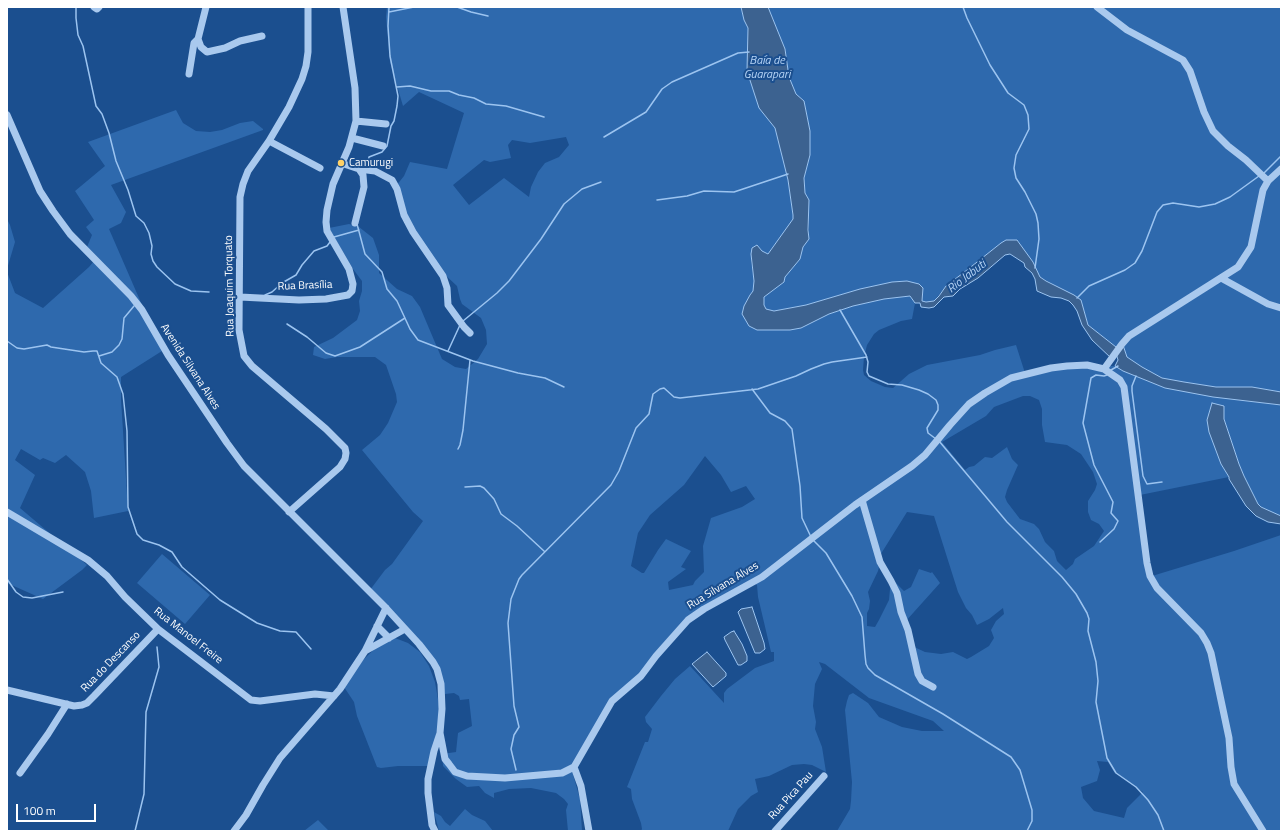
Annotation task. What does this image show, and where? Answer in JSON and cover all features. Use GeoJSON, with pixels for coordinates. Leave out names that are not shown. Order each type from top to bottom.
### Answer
{"type":"FeatureCollection","features":[{"type":"Feature","properties":{"kind":"street"},"geometry":{"type":"LineString","coordinates":[[189,74],[194,43],[198,39],[206,7]]}},
{"type":"Feature","properties":{"kind":"street","name":"Rua Joaquim Torquato"},"geometry":{"type":"LineString","coordinates":[[289,512],[340,466],[346,458],[346,453],[345,448],[326,429],[252,366],[244,356],[239,330],[240,198],[248,171],[269,141],[289,107],[306,66],[308,52],[308,7]]}},
{"type":"Feature","properties":{"kind":"street","name":"Rua Brasília"},"geometry":{"type":"LineString","coordinates":[[240,297],[299,300],[326,299],[348,295],[352,291],[353,284],[349,269],[327,231],[326,222],[333,184],[352,138],[356,121],[355,88],[342,7]]}},
{"type":"Feature","properties":{"kind":"street"},"geometry":{"type":"LineString","coordinates":[[1097,7],[1127,30],[1183,60],[1190,71],[1204,112],[1213,131],[1268,181]]}},
{"type":"Feature","properties":{"kind":"street"},"geometry":{"type":"LineString","coordinates":[[198,39],[206,52],[225,48],[240,41],[262,36]]}},
{"type":"Feature","properties":{"kind":"street","name":"Avenida Silvana Alves"},"geometry":{"type":"LineString","coordinates":[[7,115],[40,191],[52,211],[70,234],[131,296],[142,310],[168,355],[227,444],[244,466],[386,608]]}},
{"type":"Feature","properties":{"kind":"street"},"geometry":{"type":"LineString","coordinates":[[356,121],[386,124]]}},
{"type":"Feature","properties":{"kind":"street"},"geometry":{"type":"LineString","coordinates":[[352,138],[383,146]]}},
{"type":"Feature","properties":{"kind":"street"},"geometry":{"type":"LineString","coordinates":[[269,141],[320,168]]}},
{"type":"Feature","properties":{"kind":"street"},"geometry":{"type":"LineString","coordinates":[[341,163],[359,169],[375,171],[392,180],[397,189],[404,215],[413,232],[443,276],[447,288],[448,306],[470,333]]}},
{"type":"Feature","properties":{"kind":"street"},"geometry":{"type":"LineString","coordinates":[[355,223],[364,187],[363,175],[359,169]]}},
{"type":"Feature","properties":{"kind":"street"},"geometry":{"type":"LineString","coordinates":[[1263,831],[1234,784],[1229,738],[1208,643],[1160,592],[1151,579],[1147,563],[1124,387],[1120,380],[1104,369],[1126,339],[1144,326],[1238,267],[1252,247],[1262,192],[1268,181],[1281,169]]}},
{"type":"Feature","properties":{"kind":"street"},"geometry":{"type":"LineString","coordinates":[[1221,278],[1268,304],[1281,308]]}},
{"type":"Feature","properties":{"kind":"street","name":"Rua Silvana Alves"},"geometry":{"type":"LineString","coordinates":[[574,767],[612,701],[641,676],[656,656],[688,620],[704,609],[762,577],[862,500],[912,466],[934,445],[969,404],[1011,378],[1032,372],[1060,366],[1090,366],[1104,369]]}},
{"type":"Feature","properties":{"kind":"street"},"geometry":{"type":"LineString","coordinates":[[862,500],[880,562],[892,581],[908,630],[918,674],[922,681],[933,687]]}},
{"type":"Feature","properties":{"kind":"street","name":"Rua Manoel Freire"},"geometry":{"type":"LineString","coordinates":[[7,512],[88,560],[107,576],[125,597],[158,629],[251,700],[260,701],[315,694],[334,696]]}},
{"type":"Feature","properties":{"kind":"street"},"geometry":{"type":"LineString","coordinates":[[234,831],[246,815],[280,758],[340,689],[365,651],[386,608],[425,651],[437,669],[440,679],[442,701],[440,733],[445,759],[455,772],[467,776],[505,778],[562,773],[574,767],[581,786],[589,831]]}},
{"type":"Feature","properties":{"kind":"street"},"geometry":{"type":"LineString","coordinates":[[376,626],[389,638]]}},
{"type":"Feature","properties":{"kind":"street","name":"Rua do Descanso"},"geometry":{"type":"LineString","coordinates":[[7,690],[78,706],[87,703],[158,629]]}},
{"type":"Feature","properties":{"kind":"street"},"geometry":{"type":"LineString","coordinates":[[365,651],[405,629]]}},
{"type":"Feature","properties":{"kind":"street"},"geometry":{"type":"LineString","coordinates":[[20,773],[67,704]]}},
{"type":"Feature","properties":{"kind":"street"},"geometry":{"type":"LineString","coordinates":[[435,831],[432,825],[428,780],[434,751],[440,733]]}},
{"type":"Feature","properties":{"kind":"street","name":"Rua Pica Pau"},"geometry":{"type":"LineString","coordinates":[[775,831],[824,776]]}},
{"type":"Feature","properties":{"kind":"shaded area"},"geometry":{"type":"Polygon","coordinates":[[[387,7],[741,7],[744,20],[748,28],[747,71],[759,108],[775,128],[788,180],[793,215],[793,219],[768,254],[762,251],[757,245],[751,261],[754,281],[753,291],[744,306],[742,313],[774,330],[790,330],[801,328],[829,314],[853,306],[884,299],[910,296],[915,303],[912,319],[901,321],[879,330],[874,334],[867,345],[864,357],[864,375],[871,381],[885,387],[893,388],[909,374],[927,365],[980,355],[1016,345],[1025,373],[1059,365],[1115,366],[1123,371],[1165,388],[1213,397],[1281,405],[1281,516],[1261,507],[1258,504],[1239,464],[1224,419],[1224,407],[1212,403],[1209,432],[1221,464],[1229,477],[1140,495],[1152,576],[1281,535],[1281,831],[837,831],[850,809],[851,801],[852,782],[845,710],[849,695],[853,693],[868,703],[879,717],[902,727],[922,731],[944,731],[933,721],[869,698],[825,664],[819,662],[822,669],[815,684],[813,706],[816,722],[815,729],[822,747],[826,772],[812,765],[792,765],[769,776],[755,779],[758,792],[751,796],[738,809],[728,831],[641,831],[641,823],[632,799],[631,789],[627,787],[645,742],[648,742],[652,729],[646,722],[645,717],[661,696],[675,679],[690,666],[724,703],[724,693],[727,689],[755,668],[774,661],[774,652],[771,652],[758,597],[757,585],[754,583],[703,609],[625,690],[609,703],[572,771],[580,799],[582,831],[568,831],[566,810],[568,804],[556,793],[531,788],[509,789],[494,793],[494,798],[485,793],[479,786],[467,787],[456,779],[443,766],[442,754],[456,752],[458,733],[472,726],[469,699],[460,700],[459,696],[454,693],[445,694],[435,661],[370,590],[385,570],[392,564],[423,521],[413,512],[362,450],[380,435],[388,423],[397,402],[396,394],[386,365],[375,357],[337,357],[325,359],[313,355],[314,347],[333,338],[357,320],[360,311],[359,301],[362,291],[362,281],[353,269],[329,228],[349,224],[359,227],[373,238],[379,255],[379,273],[397,289],[412,296],[420,307],[442,359],[455,367],[466,369],[478,359],[487,344],[486,330],[481,318],[462,304],[457,286],[443,273],[411,225],[396,186],[404,176],[410,162],[447,169],[464,113],[419,92],[403,106],[390,62],[386,17],[387,7]],[[566,137],[530,143],[512,140],[508,145],[511,158],[490,162],[484,160],[453,185],[469,205],[504,178],[529,197],[531,187],[538,172],[545,163],[559,157],[569,145],[566,137]],[[1023,396],[994,407],[986,416],[942,442],[965,470],[974,466],[985,457],[992,458],[1007,447],[1012,459],[1018,465],[1007,490],[1005,497],[1007,502],[1020,519],[1034,524],[1039,529],[1045,542],[1054,551],[1057,561],[1066,570],[1073,564],[1075,559],[1094,546],[1104,531],[1099,524],[1091,520],[1088,512],[1088,501],[1097,484],[1093,472],[1081,454],[1067,445],[1045,442],[1042,425],[1042,409],[1039,400],[1030,396],[1023,396]],[[705,456],[684,485],[650,515],[638,533],[631,566],[644,573],[666,539],[691,551],[681,567],[686,569],[668,582],[669,590],[693,585],[704,572],[703,546],[711,518],[742,507],[755,499],[746,486],[731,492],[721,475],[705,456]],[[907,512],[879,557],[880,563],[878,571],[868,592],[870,601],[867,613],[867,626],[875,627],[889,600],[891,578],[904,591],[911,587],[919,569],[932,572],[940,583],[905,622],[910,645],[925,652],[941,654],[953,652],[967,659],[989,646],[994,638],[991,630],[996,621],[1004,614],[1003,608],[989,619],[977,625],[958,592],[934,516],[907,512]],[[1097,761],[1100,770],[1097,781],[1081,787],[1083,798],[1094,811],[1124,818],[1127,808],[1143,792],[1114,772],[1108,762],[1097,761]]]}},
{"type":"Feature","properties":{"kind":"shaded area"},"geometry":{"type":"Polygon","coordinates":[[[768,7],[1281,7],[1281,392],[1252,387],[1216,387],[1184,382],[1162,378],[1142,367],[1127,357],[1088,325],[1081,300],[1040,277],[1033,262],[1006,240],[946,286],[934,301],[922,301],[907,281],[892,282],[860,289],[806,305],[774,311],[766,309],[764,305],[764,297],[784,282],[785,277],[800,259],[803,247],[809,239],[809,200],[805,193],[804,178],[810,155],[810,136],[804,102],[796,95],[789,77],[785,49],[768,7]]]}},
{"type":"Feature","properties":{"kind":"shaded area"},"geometry":{"type":"Polygon","coordinates":[[[176,110],[183,123],[196,131],[210,132],[222,130],[240,123],[253,121],[263,130],[111,185],[126,212],[121,223],[109,229],[162,351],[121,377],[128,511],[94,518],[91,491],[85,472],[66,455],[55,463],[43,458],[40,460],[21,449],[15,460],[35,475],[20,508],[87,565],[43,599],[7,583],[7,272],[15,293],[43,308],[89,267],[94,261],[87,247],[92,235],[86,227],[94,220],[75,191],[105,166],[88,142],[176,110]]]}},
{"type":"Feature","properties":{"kind":"shaded area"},"geometry":{"type":"Polygon","coordinates":[[[7,219],[15,242],[7,269],[7,219]]]}},
{"type":"Feature","properties":{"kind":"shaded area"},"geometry":{"type":"Polygon","coordinates":[[[162,554],[210,595],[185,624],[137,583],[162,554]]]}},
{"type":"Feature","properties":{"kind":"shaded area"},"geometry":{"type":"Polygon","coordinates":[[[395,638],[408,643],[420,652],[429,666],[435,682],[439,705],[438,726],[430,766],[377,767],[357,716],[354,702],[344,687],[364,659],[384,640],[395,638]]]}},
{"type":"Feature","properties":{"kind":"shaded area"},"geometry":{"type":"Polygon","coordinates":[[[465,809],[472,815],[485,821],[493,831],[439,831],[434,812],[441,816],[450,826],[465,809]]]}},
{"type":"Feature","properties":{"kind":"shaded area"},"geometry":{"type":"Polygon","coordinates":[[[318,820],[329,831],[304,831],[318,820]]]}},
{"type":"Feature","properties":{"kind":"water","name":"Baía de Guarapari"},"geometry":{"type":"Polygon","coordinates":[[[741,7],[768,7],[785,49],[789,77],[796,94],[804,101],[810,131],[810,155],[804,178],[805,193],[809,200],[809,239],[803,247],[800,259],[785,277],[784,282],[764,297],[764,305],[766,309],[774,311],[806,305],[860,289],[892,282],[907,281],[919,284],[923,288],[922,301],[934,301],[946,286],[1001,243],[1006,240],[1017,240],[1033,262],[1040,277],[1081,300],[1088,325],[1116,347],[1123,345],[1127,357],[1142,367],[1162,378],[1184,382],[1216,387],[1252,387],[1281,392],[1281,405],[1213,397],[1165,388],[1123,371],[1115,366],[1118,360],[1116,353],[1111,358],[1092,340],[1082,325],[1073,305],[1069,301],[1051,297],[1037,291],[1035,279],[1032,273],[1025,267],[1024,263],[1010,254],[1005,255],[978,278],[960,289],[953,296],[944,297],[934,307],[921,307],[920,303],[915,303],[910,296],[884,299],[853,306],[829,314],[801,328],[790,330],[757,330],[749,326],[742,314],[744,306],[753,291],[754,281],[751,254],[752,248],[757,245],[762,251],[768,254],[793,219],[793,215],[788,180],[775,128],[759,108],[747,71],[748,28],[744,20],[741,7]]]}},
{"type":"Feature","properties":{"kind":"water"},"geometry":{"type":"Polygon","coordinates":[[[1212,403],[1224,406],[1224,419],[1239,464],[1258,504],[1261,507],[1281,516],[1281,524],[1268,522],[1256,516],[1246,506],[1229,479],[1221,464],[1209,432],[1207,420],[1212,403]]]}},
{"type":"Feature","properties":{"kind":"water"},"geometry":{"type":"Polygon","coordinates":[[[752,607],[764,643],[765,649],[760,653],[755,653],[738,612],[741,609],[752,607]]]}},
{"type":"Feature","properties":{"kind":"water"},"geometry":{"type":"Polygon","coordinates":[[[734,631],[747,656],[747,661],[741,665],[738,665],[724,637],[734,631]]]}},
{"type":"Feature","properties":{"kind":"water"},"geometry":{"type":"Polygon","coordinates":[[[707,652],[726,673],[726,676],[713,687],[692,664],[707,652]]]}},
{"type":"Feature","properties":{"kind":"waterway"},"geometry":{"type":"LineString","coordinates":[[76,7],[78,35],[83,46],[96,106],[102,114],[109,133],[116,161],[128,190],[136,216],[144,223],[149,233],[153,261],[157,267],[175,284],[191,291],[209,292]]}},
{"type":"Feature","properties":{"kind":"waterway"},"geometry":{"type":"LineString","coordinates":[[367,167],[369,157],[382,152],[387,146],[397,106],[398,96],[390,56],[388,26],[389,7]]}},
{"type":"Feature","properties":{"kind":"waterway"},"geometry":{"type":"LineString","coordinates":[[389,12],[414,7]]}},
{"type":"Feature","properties":{"kind":"waterway"},"geometry":{"type":"LineString","coordinates":[[457,7],[488,16]]}},
{"type":"Feature","properties":{"kind":"waterway"},"geometry":{"type":"LineString","coordinates":[[963,7],[990,65],[1008,93],[1024,105],[1028,115],[1029,129],[1016,155],[1014,168],[1016,178],[1036,214],[1038,223],[1039,239],[1035,268]]}},
{"type":"Feature","properties":{"kind":"waterway"},"geometry":{"type":"LineString","coordinates":[[604,137],[646,112],[662,89],[672,82],[738,53],[749,52]]}},
{"type":"Feature","properties":{"kind":"waterway"},"geometry":{"type":"LineString","coordinates":[[397,87],[410,86],[431,91],[449,91],[474,98],[486,104],[506,106],[544,117]]}},
{"type":"Feature","properties":{"kind":"waterway"},"geometry":{"type":"LineString","coordinates":[[1264,173],[1281,156]]}},
{"type":"Feature","properties":{"kind":"waterway"},"geometry":{"type":"LineString","coordinates":[[657,200],[687,196],[704,191],[734,192],[788,174]]}},
{"type":"Feature","properties":{"kind":"waterway"},"geometry":{"type":"LineString","coordinates":[[1077,298],[1089,286],[1125,270],[1135,263],[1142,251],[1157,212],[1163,205],[1173,203],[1199,207],[1215,204],[1230,197],[1259,176]]}},
{"type":"Feature","properties":{"kind":"waterway"},"geometry":{"type":"LineString","coordinates":[[463,321],[509,281],[541,239],[564,204],[582,189],[601,182]]}},
{"type":"Feature","properties":{"kind":"waterway"},"geometry":{"type":"LineString","coordinates":[[357,224],[365,254],[382,272],[387,289],[397,301],[410,329],[418,340],[473,361],[518,373],[545,378],[564,387]]}},
{"type":"Feature","properties":{"kind":"waterway"},"geometry":{"type":"LineString","coordinates":[[334,237],[359,230]]}},
{"type":"Feature","properties":{"kind":"waterway"},"geometry":{"type":"LineString","coordinates":[[265,295],[272,292],[282,283],[296,275],[314,251],[327,246],[330,242]]}},
{"type":"Feature","properties":{"kind":"waterway"},"geometry":{"type":"LineString","coordinates":[[99,356],[112,352],[119,345],[122,339],[124,318],[134,306]]}},
{"type":"Feature","properties":{"kind":"waterway"},"geometry":{"type":"LineString","coordinates":[[840,310],[866,355],[868,362],[867,372],[869,376],[888,384],[902,385],[919,390],[936,400],[938,410],[927,428],[928,433],[936,439]]}},
{"type":"Feature","properties":{"kind":"waterway"},"geometry":{"type":"LineString","coordinates":[[287,324],[307,337],[326,353],[335,356],[360,347],[405,318]]}},
{"type":"Feature","properties":{"kind":"waterway"},"geometry":{"type":"LineString","coordinates":[[448,351],[460,325]]}},
{"type":"Feature","properties":{"kind":"waterway"},"geometry":{"type":"LineString","coordinates":[[7,341],[17,348],[24,349],[47,345],[51,347],[84,352],[97,351],[101,363],[117,377],[123,394],[127,431],[128,507],[137,534],[143,540],[159,545],[172,552],[182,567],[220,600],[257,623],[280,631],[296,632],[311,649]]}},
{"type":"Feature","properties":{"kind":"waterway"},"geometry":{"type":"LineString","coordinates":[[516,770],[511,749],[514,735],[519,727],[514,706],[508,623],[511,599],[522,575],[611,485],[619,471],[636,428],[649,414],[653,394],[664,388],[674,397],[680,398],[758,389],[796,376],[824,364],[867,357]]}},
{"type":"Feature","properties":{"kind":"waterway"},"geometry":{"type":"LineString","coordinates":[[458,449],[463,430],[470,360]]}},
{"type":"Feature","properties":{"kind":"waterway"},"geometry":{"type":"LineString","coordinates":[[1111,370],[1118,366]]}},
{"type":"Feature","properties":{"kind":"waterway"},"geometry":{"type":"LineString","coordinates":[[1100,542],[1114,529],[1118,521],[1111,513],[1113,502],[1094,465],[1083,423],[1091,378],[1096,375],[1107,375]]}},
{"type":"Feature","properties":{"kind":"waterway"},"geometry":{"type":"LineString","coordinates":[[1136,376],[1132,386],[1132,391],[1143,476],[1147,484],[1162,482]]}},
{"type":"Feature","properties":{"kind":"waterway"},"geometry":{"type":"LineString","coordinates":[[752,389],[770,413],[785,421],[792,429],[800,486],[802,518],[811,537]]}},
{"type":"Feature","properties":{"kind":"waterway"},"geometry":{"type":"LineString","coordinates":[[939,441],[1007,522],[1062,577],[1076,594],[1087,613],[1089,619],[1088,631],[1096,662],[1098,681],[1096,702],[1107,758],[1116,773],[1136,787],[1148,800],[1158,815],[1164,831]]}},
{"type":"Feature","properties":{"kind":"waterway"},"geometry":{"type":"LineString","coordinates":[[465,487],[480,486],[484,488],[494,499],[501,514],[517,526],[544,551]]}},
{"type":"Feature","properties":{"kind":"waterway"},"geometry":{"type":"LineString","coordinates":[[813,540],[826,553],[852,596],[862,617],[866,664],[868,668],[875,675],[943,714],[1011,757],[1020,770],[1032,810],[1032,821],[1027,831]]}},
{"type":"Feature","properties":{"kind":"waterway"},"geometry":{"type":"LineString","coordinates":[[7,579],[16,592],[23,597],[32,598],[63,592]]}},
{"type":"Feature","properties":{"kind":"waterway"},"geometry":{"type":"LineString","coordinates":[[135,831],[144,794],[146,712],[159,667],[157,647]]}},
{"type":"Feature","properties":{"kind":"place","name":"Camurugi"},"geometry":{"type":"Point","coordinates":[341,163]}},
{"type":"Feature","properties":{"kind":"water label","name":"Rio Jabuti"},"geometry":{"type":"Point","coordinates":[967,277]}}]}
